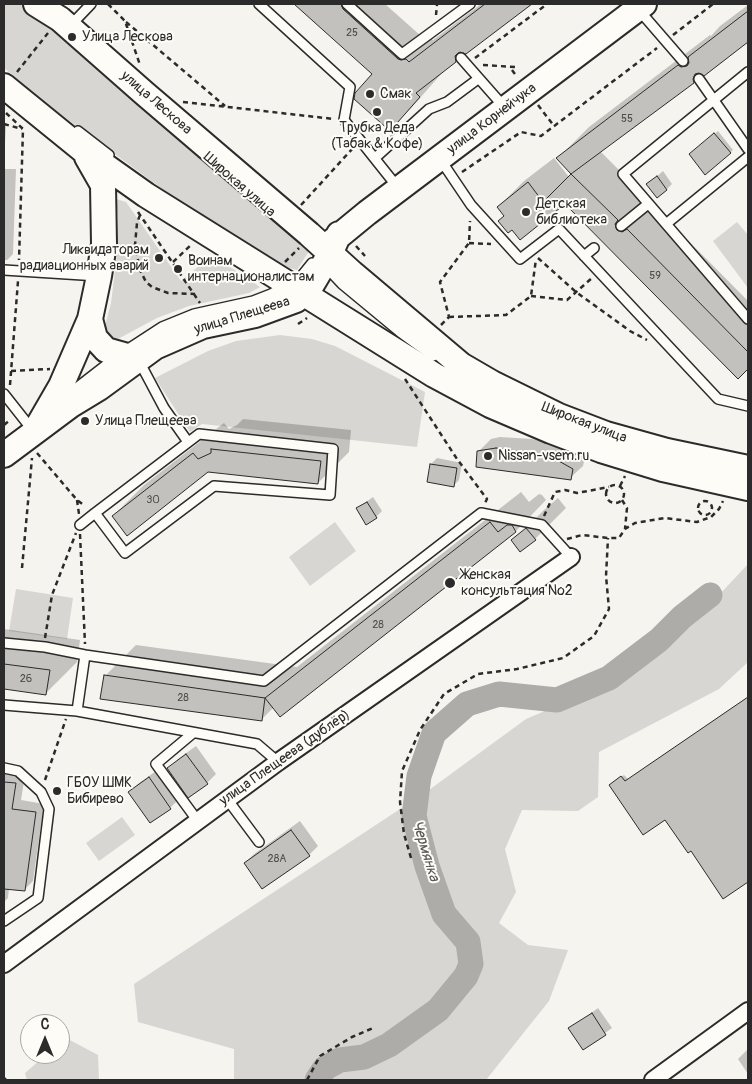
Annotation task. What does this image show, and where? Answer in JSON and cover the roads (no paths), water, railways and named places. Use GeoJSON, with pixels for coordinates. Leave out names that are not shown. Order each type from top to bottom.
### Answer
{"type":"FeatureCollection","features":[{"type":"Feature","properties":{"kind":"main road","name":"улица Лескова"},"geometry":{"type":"LineString","coordinates":[[36,4],[60,28],[326,250],[436,335]]}},
{"type":"Feature","properties":{"kind":"main road","name":"улица Корнейчука"},"geometry":{"type":"LineString","coordinates":[[326,250],[399,189],[641,6]]}},
{"type":"Feature","properties":{"kind":"main road"},"geometry":{"type":"LineString","coordinates":[[8,81],[84,151],[146,195],[301,283],[439,370]]}},
{"type":"Feature","properties":{"kind":"main road","name":"улица Плещеева"},"geometry":{"type":"LineString","coordinates":[[33,445],[90,319],[99,276],[104,244],[103,185],[84,151]]}},
{"type":"Feature","properties":{"kind":"main road"},"geometry":{"type":"LineString","coordinates":[[301,283],[326,250]]}},
{"type":"Feature","properties":{"kind":"main road","name":"улица Плещеева"},"geometry":{"type":"LineString","coordinates":[[4,455],[33,445],[71,404],[99,388],[128,357],[196,329],[255,315],[296,300],[301,283]]}},
{"type":"Feature","properties":{"kind":"main road"},"geometry":{"type":"LineString","coordinates":[[90,319],[93,332],[99,344],[106,350],[128,357]]}},
{"type":"Feature","properties":{"kind":"main road","name":"Широкая улица"},"geometry":{"type":"LineString","coordinates":[[436,335],[461,365],[559,416],[606,434],[667,451],[748,468]]}},
{"type":"Feature","properties":{"kind":"main road","name":"Широкая улица"},"geometry":{"type":"LineString","coordinates":[[439,370],[490,405],[551,431],[601,450],[663,469],[748,488]]}},
{"type":"Feature","properties":{"kind":"street","name":"улица Плещеева (дублёр)"},"geometry":{"type":"LineString","coordinates":[[4,964],[197,820],[571,557]]}},
{"type":"Feature","properties":{"kind":"street"},"geometry":{"type":"LineString","coordinates":[[653,1080],[748,1011]]}},
{"type":"Feature","properties":{"kind":"lane","name":"Широкая улица"},"geometry":{"type":"LineString","coordinates":[[36,4],[44,18],[326,250],[334,277],[392,326],[439,370]]}},
{"type":"Feature","properties":{"kind":"lane"},"geometry":{"type":"LineString","coordinates":[[60,28],[91,4]]}},
{"type":"Feature","properties":{"kind":"lane"},"geometry":{"type":"LineString","coordinates":[[259,4],[350,87],[344,120],[399,189]]}},
{"type":"Feature","properties":{"kind":"lane"},"geometry":{"type":"LineString","coordinates":[[347,4],[402,54],[438,33],[470,4]]}},
{"type":"Feature","properties":{"kind":"lane"},"geometry":{"type":"LineString","coordinates":[[641,6],[683,61]]}},
{"type":"Feature","properties":{"kind":"lane"},"geometry":{"type":"LineString","coordinates":[[463,61],[505,108]]}},
{"type":"Feature","properties":{"kind":"lane"},"geometry":{"type":"LineString","coordinates":[[748,72],[623,174],[748,319]]}},
{"type":"Feature","properties":{"kind":"lane"},"geometry":{"type":"LineString","coordinates":[[375,158],[429,109],[447,102],[478,80]]}},
{"type":"Feature","properties":{"kind":"lane"},"geometry":{"type":"LineString","coordinates":[[699,80],[748,149]]}},
{"type":"Feature","properties":{"kind":"lane"},"geometry":{"type":"LineString","coordinates":[[71,126],[116,160]]}},
{"type":"Feature","properties":{"kind":"lane"},"geometry":{"type":"LineString","coordinates":[[666,224],[748,157]]}},
{"type":"Feature","properties":{"kind":"lane"},"geometry":{"type":"LineString","coordinates":[[440,158],[472,204],[520,260],[559,229],[718,399],[748,406]]}},
{"type":"Feature","properties":{"kind":"lane"},"geometry":{"type":"LineString","coordinates":[[161,193],[183,210],[301,283]]}},
{"type":"Feature","properties":{"kind":"lane"},"geometry":{"type":"LineString","coordinates":[[621,226],[648,204]]}},
{"type":"Feature","properties":{"kind":"lane"},"geometry":{"type":"LineString","coordinates":[[584,256],[594,248]]}},
{"type":"Feature","properties":{"kind":"lane"},"geometry":{"type":"LineString","coordinates":[[4,270],[99,276]]}},
{"type":"Feature","properties":{"kind":"lane","name":"Широкая улица"},"geometry":{"type":"LineString","coordinates":[[388,334],[414,350],[439,370],[497,396]]}},
{"type":"Feature","properties":{"kind":"lane"},"geometry":{"type":"LineString","coordinates":[[48,409],[128,357],[188,442]]}},
{"type":"Feature","properties":{"kind":"lane"},"geometry":{"type":"LineString","coordinates":[[4,394],[33,445]]}},
{"type":"Feature","properties":{"kind":"lane","name":"Широкая улица"},"geometry":{"type":"LineString","coordinates":[[513,404],[554,424],[603,442],[748,478]]}},
{"type":"Feature","properties":{"kind":"lane"},"geometry":{"type":"LineString","coordinates":[[80,525],[95,513],[199,434],[333,449],[330,495],[214,486],[125,553],[95,513]]}},
{"type":"Feature","properties":{"kind":"lane"},"geometry":{"type":"LineString","coordinates":[[4,643],[45,646],[85,655],[264,681],[481,513],[542,525],[571,557]]}},
{"type":"Feature","properties":{"kind":"lane"},"geometry":{"type":"LineString","coordinates":[[77,711],[85,655]]}},
{"type":"Feature","properties":{"kind":"lane"},"geometry":{"type":"LineString","coordinates":[[4,705],[77,711],[257,744],[278,762]]}},
{"type":"Feature","properties":{"kind":"lane"},"geometry":{"type":"LineString","coordinates":[[193,733],[156,764],[197,820]]}},
{"type":"Feature","properties":{"kind":"lane"},"geometry":{"type":"LineString","coordinates":[[4,768],[18,771],[40,792],[50,809],[38,898],[4,921]]}},
{"type":"Feature","properties":{"kind":"lane"},"geometry":{"type":"LineString","coordinates":[[227,799],[259,842]]}},
{"type":"Feature","properties":{"kind":"waterway","name":"Чермянка"},"geometry":{"type":"LineString","coordinates":[[317,1080],[325,1068],[340,1060],[364,1057],[389,1045],[438,1010],[466,976],[471,964],[468,942],[444,914],[427,866],[414,816],[419,776],[434,733],[467,704],[499,694],[557,700],[609,678],[659,640],[682,617],[710,595]]}},
{"type":"Feature","properties":{"kind":"place","name":"Улица Лескова"},"geometry":{"type":"Point","coordinates":[72,37]}},
{"type":"Feature","properties":{"kind":"place","name":"Смак"},"geometry":{"type":"Point","coordinates":[370,94]}},
{"type":"Feature","properties":{"kind":"place","name":"Трубка Деда (Табак & Кофе)"},"geometry":{"type":"Point","coordinates":[377,112]}},
{"type":"Feature","properties":{"kind":"place","name":"Детская библиотека"},"geometry":{"type":"Point","coordinates":[526,212]}},
{"type":"Feature","properties":{"kind":"place","name":"Ликвидаторам радиационных аварий"},"geometry":{"type":"Point","coordinates":[159,258]}},
{"type":"Feature","properties":{"kind":"place","name":"Воинам интернационалистам"},"geometry":{"type":"Point","coordinates":[178,269]}},
{"type":"Feature","properties":{"kind":"place","name":"Улица Плещеева"},"geometry":{"type":"Point","coordinates":[85,421]}},
{"type":"Feature","properties":{"kind":"place","name":"Nissan-vsem.ru"},"geometry":{"type":"Point","coordinates":[488,456]}},
{"type":"Feature","properties":{"kind":"place","name":"Женская консультация №2"},"geometry":{"type":"Point","coordinates":[450,583]}},
{"type":"Feature","properties":{"kind":"place","name":"ГБОУ ШМК Бибирево"},"geometry":{"type":"Point","coordinates":[57,791]}}]}
